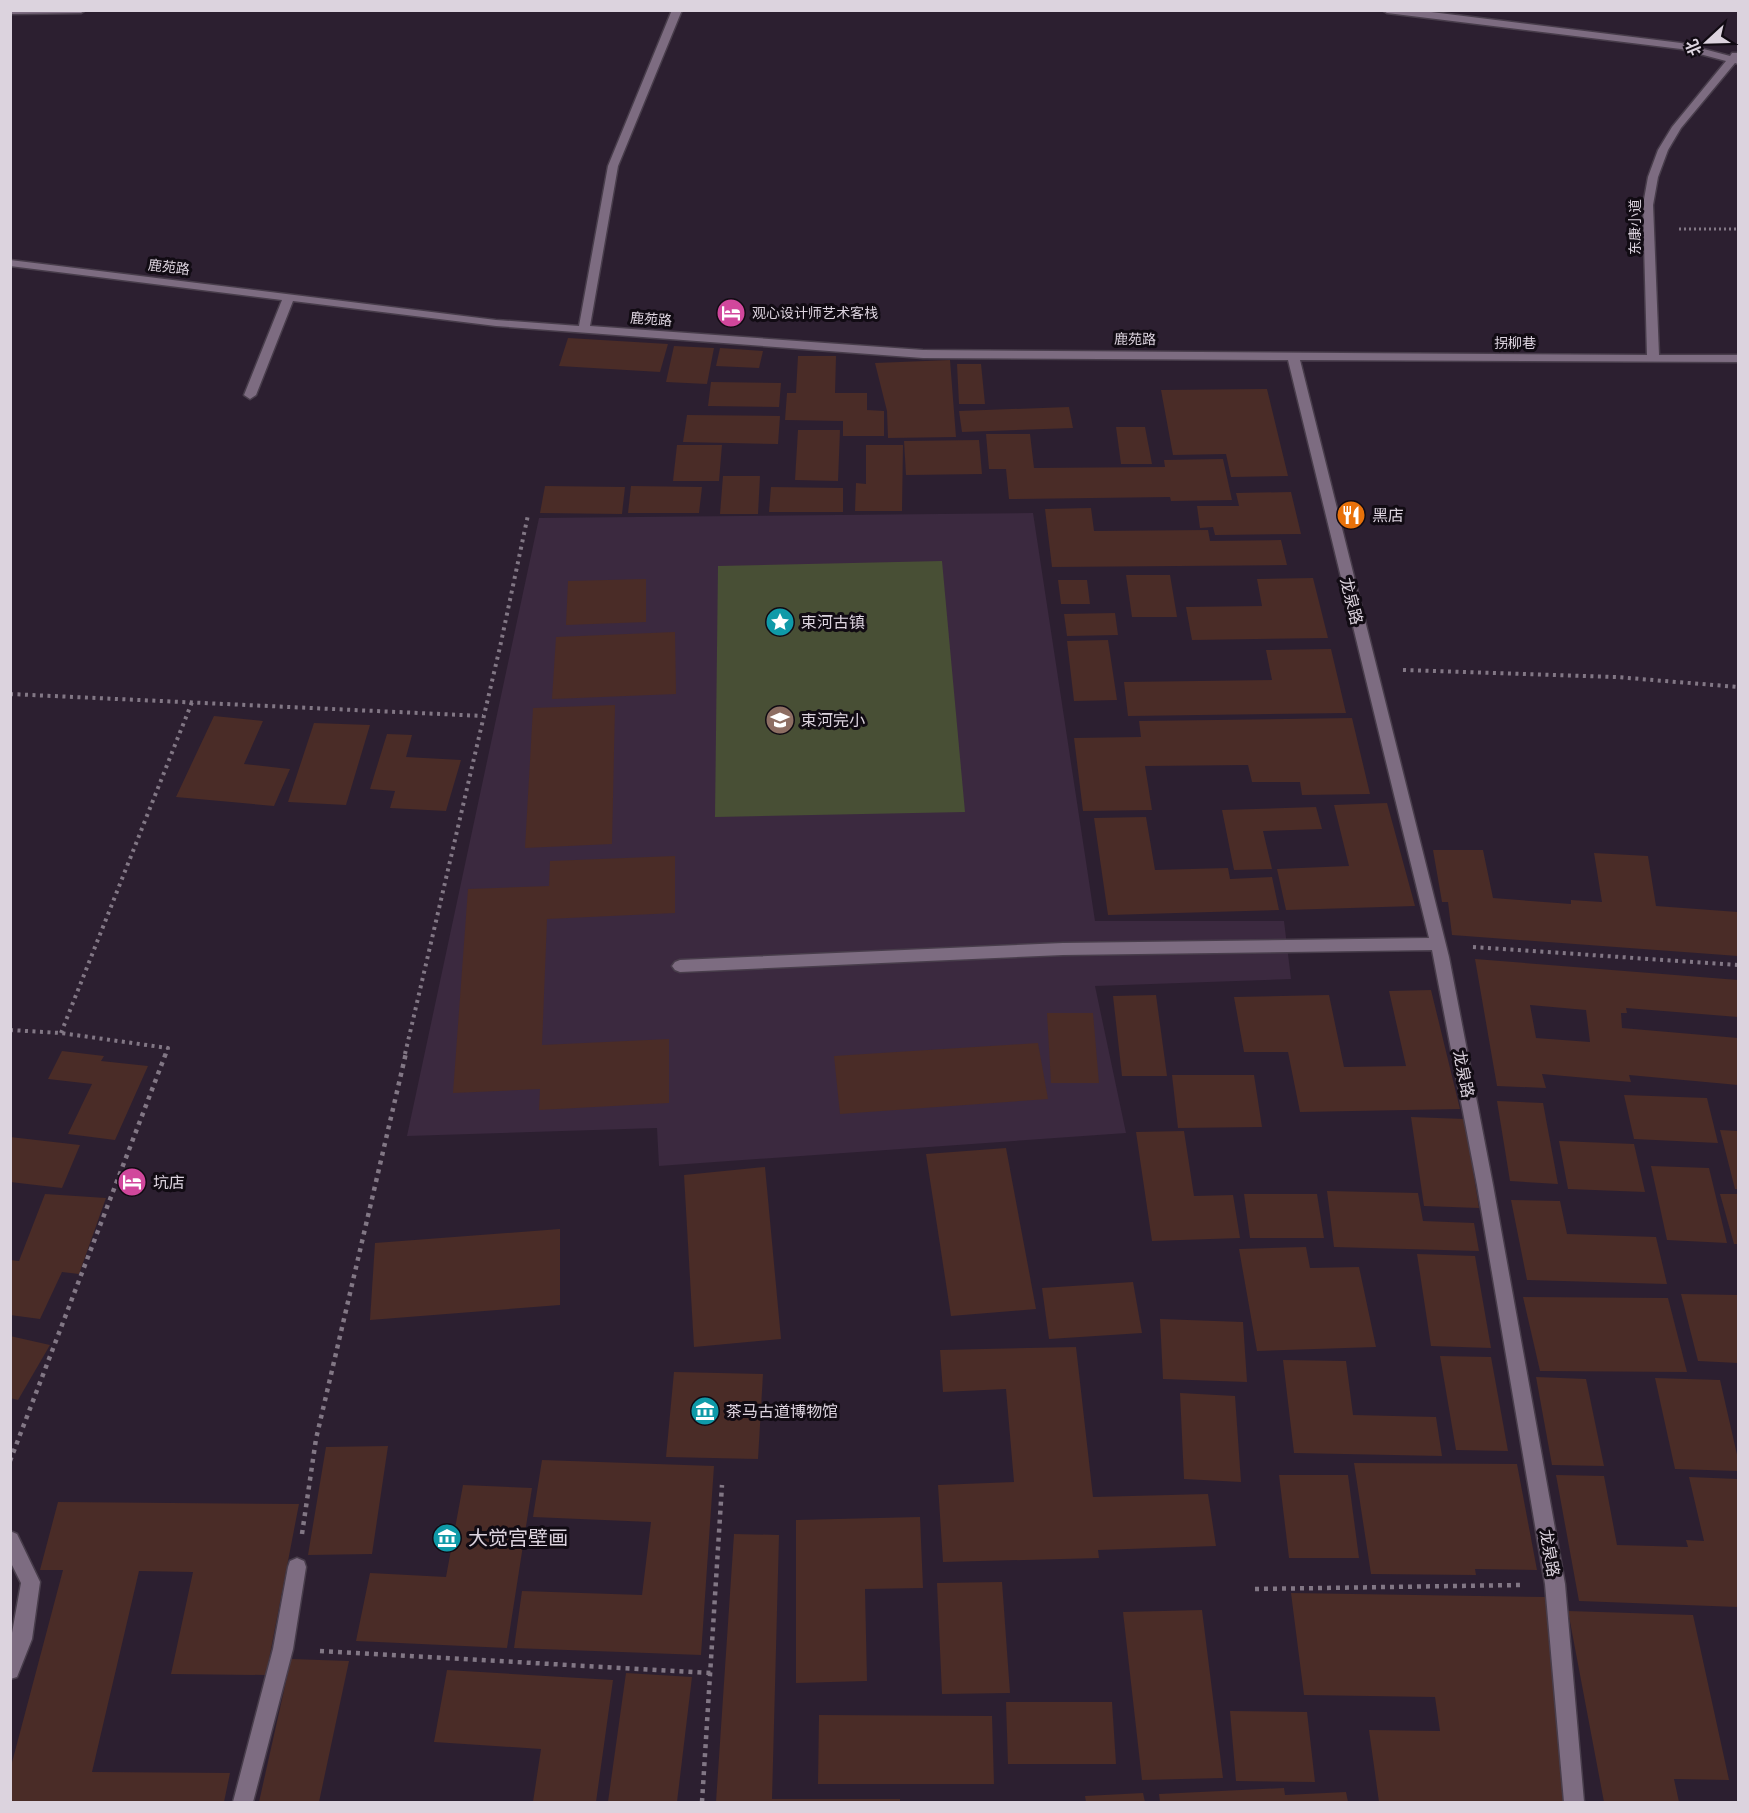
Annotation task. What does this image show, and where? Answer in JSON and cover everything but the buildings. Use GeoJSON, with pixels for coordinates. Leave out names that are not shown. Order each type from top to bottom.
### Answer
{"type":"FeatureCollection","features":[{"type":"Feature","properties":{"kind":"street"},"geometry":{"type":"LineString","coordinates":[[10,11],[81,10]]}},
{"type":"Feature","properties":{"kind":"street"},"geometry":{"type":"LineString","coordinates":[[584,329],[613,166],[677,10]]}},
{"type":"Feature","properties":{"kind":"street"},"geometry":{"type":"LineString","coordinates":[[1387,10],[1681,46],[1736,58]]}},
{"type":"Feature","properties":{"kind":"street","name":"东康小道"},"geometry":{"type":"LineString","coordinates":[[1653,358],[1648,229],[1651,186],[1663,150],[1677,127],[1736,58]]}},
{"type":"Feature","properties":{"kind":"street","name":"鹿苑路"},"geometry":{"type":"LineString","coordinates":[[10,263],[496,323],[923,354],[1293,357]]}},
{"type":"Feature","properties":{"kind":"street"},"geometry":{"type":"LineString","coordinates":[[250,395],[289,297]]}},
{"type":"Feature","properties":{"kind":"street","name":"拐柳巷"},"geometry":{"type":"LineString","coordinates":[[1293,357],[1738,360]]}},
{"type":"Feature","properties":{"kind":"street","name":"龙泉路"},"geometry":{"type":"LineString","coordinates":[[1293,357],[1437,944],[1485,1185],[1555,1584],[1574,1803]]}},
{"type":"Feature","properties":{"kind":"street"},"geometry":{"type":"LineString","coordinates":[[680,966],[1063,949],[1437,944]]}},
{"type":"Feature","properties":{"kind":"street"},"geometry":{"type":"LineString","coordinates":[[10,1540],[31,1582],[22,1639],[10,1670]]}},
{"type":"Feature","properties":{"kind":"street"},"geometry":{"type":"LineString","coordinates":[[243,1803],[283,1649],[297,1567]]}},
{"type":"Feature","properties":{"kind":"path"},"geometry":{"type":"LineString","coordinates":[[1648,229],[1738,230]]}},
{"type":"Feature","properties":{"kind":"path"},"geometry":{"type":"LineString","coordinates":[[297,1567],[316,1439],[528,515]]}},
{"type":"Feature","properties":{"kind":"path"},"geometry":{"type":"LineString","coordinates":[[1369,669],[1616,677],[1738,687]]}},
{"type":"Feature","properties":{"kind":"path"},"geometry":{"type":"LineString","coordinates":[[10,694],[483,716]]}},
{"type":"Feature","properties":{"kind":"path"},"geometry":{"type":"LineString","coordinates":[[62,1033],[192,701]]}},
{"type":"Feature","properties":{"kind":"path"},"geometry":{"type":"LineString","coordinates":[[1437,944],[1738,965]]}},
{"type":"Feature","properties":{"kind":"path"},"geometry":{"type":"LineString","coordinates":[[10,1030],[62,1033],[168,1047],[10,1461]]}},
{"type":"Feature","properties":{"kind":"path"},"geometry":{"type":"LineString","coordinates":[[702,1803],[722,1485]]}},
{"type":"Feature","properties":{"kind":"path"},"geometry":{"type":"LineString","coordinates":[[1255,1588],[1555,1584]]}},
{"type":"Feature","properties":{"kind":"path"},"geometry":{"type":"LineString","coordinates":[[283,1649],[711,1673]]}},
{"type":"Feature","properties":{"kind":"shaded area","name":"束河完小"},"geometry":{"type":"Polygon","coordinates":[[[1033,513],[1095,921],[1284,921],[1291,979],[1095,986],[1126,1133],[659,1166],[657,1128],[407,1136],[539,518],[1033,513]]]}},
{"type":"Feature","properties":{"kind":"green space"},"geometry":{"type":"Polygon","coordinates":[[[942,561],[965,812],[715,817],[718,566],[942,561]]]}},
{"type":"Feature","properties":{"kind":"place","name":"观心设计师艺术客栈"},"geometry":{"type":"Point","coordinates":[731,313]}},
{"type":"Feature","properties":{"kind":"place","name":"黑店"},"geometry":{"type":"Point","coordinates":[1351,515]}},
{"type":"Feature","properties":{"kind":"place","name":"束河古镇"},"geometry":{"type":"Point","coordinates":[780,622]}},
{"type":"Feature","properties":{"kind":"place","name":"束河完小"},"geometry":{"type":"Point","coordinates":[780,720]}},
{"type":"Feature","properties":{"kind":"place","name":"坑店"},"geometry":{"type":"Point","coordinates":[132,1182]}},
{"type":"Feature","properties":{"kind":"place","name":"茶马古道博物馆"},"geometry":{"type":"Point","coordinates":[705,1411]}},
{"type":"Feature","properties":{"kind":"place","name":"大觉宫壁画"},"geometry":{"type":"Point","coordinates":[447,1538]}}]}
